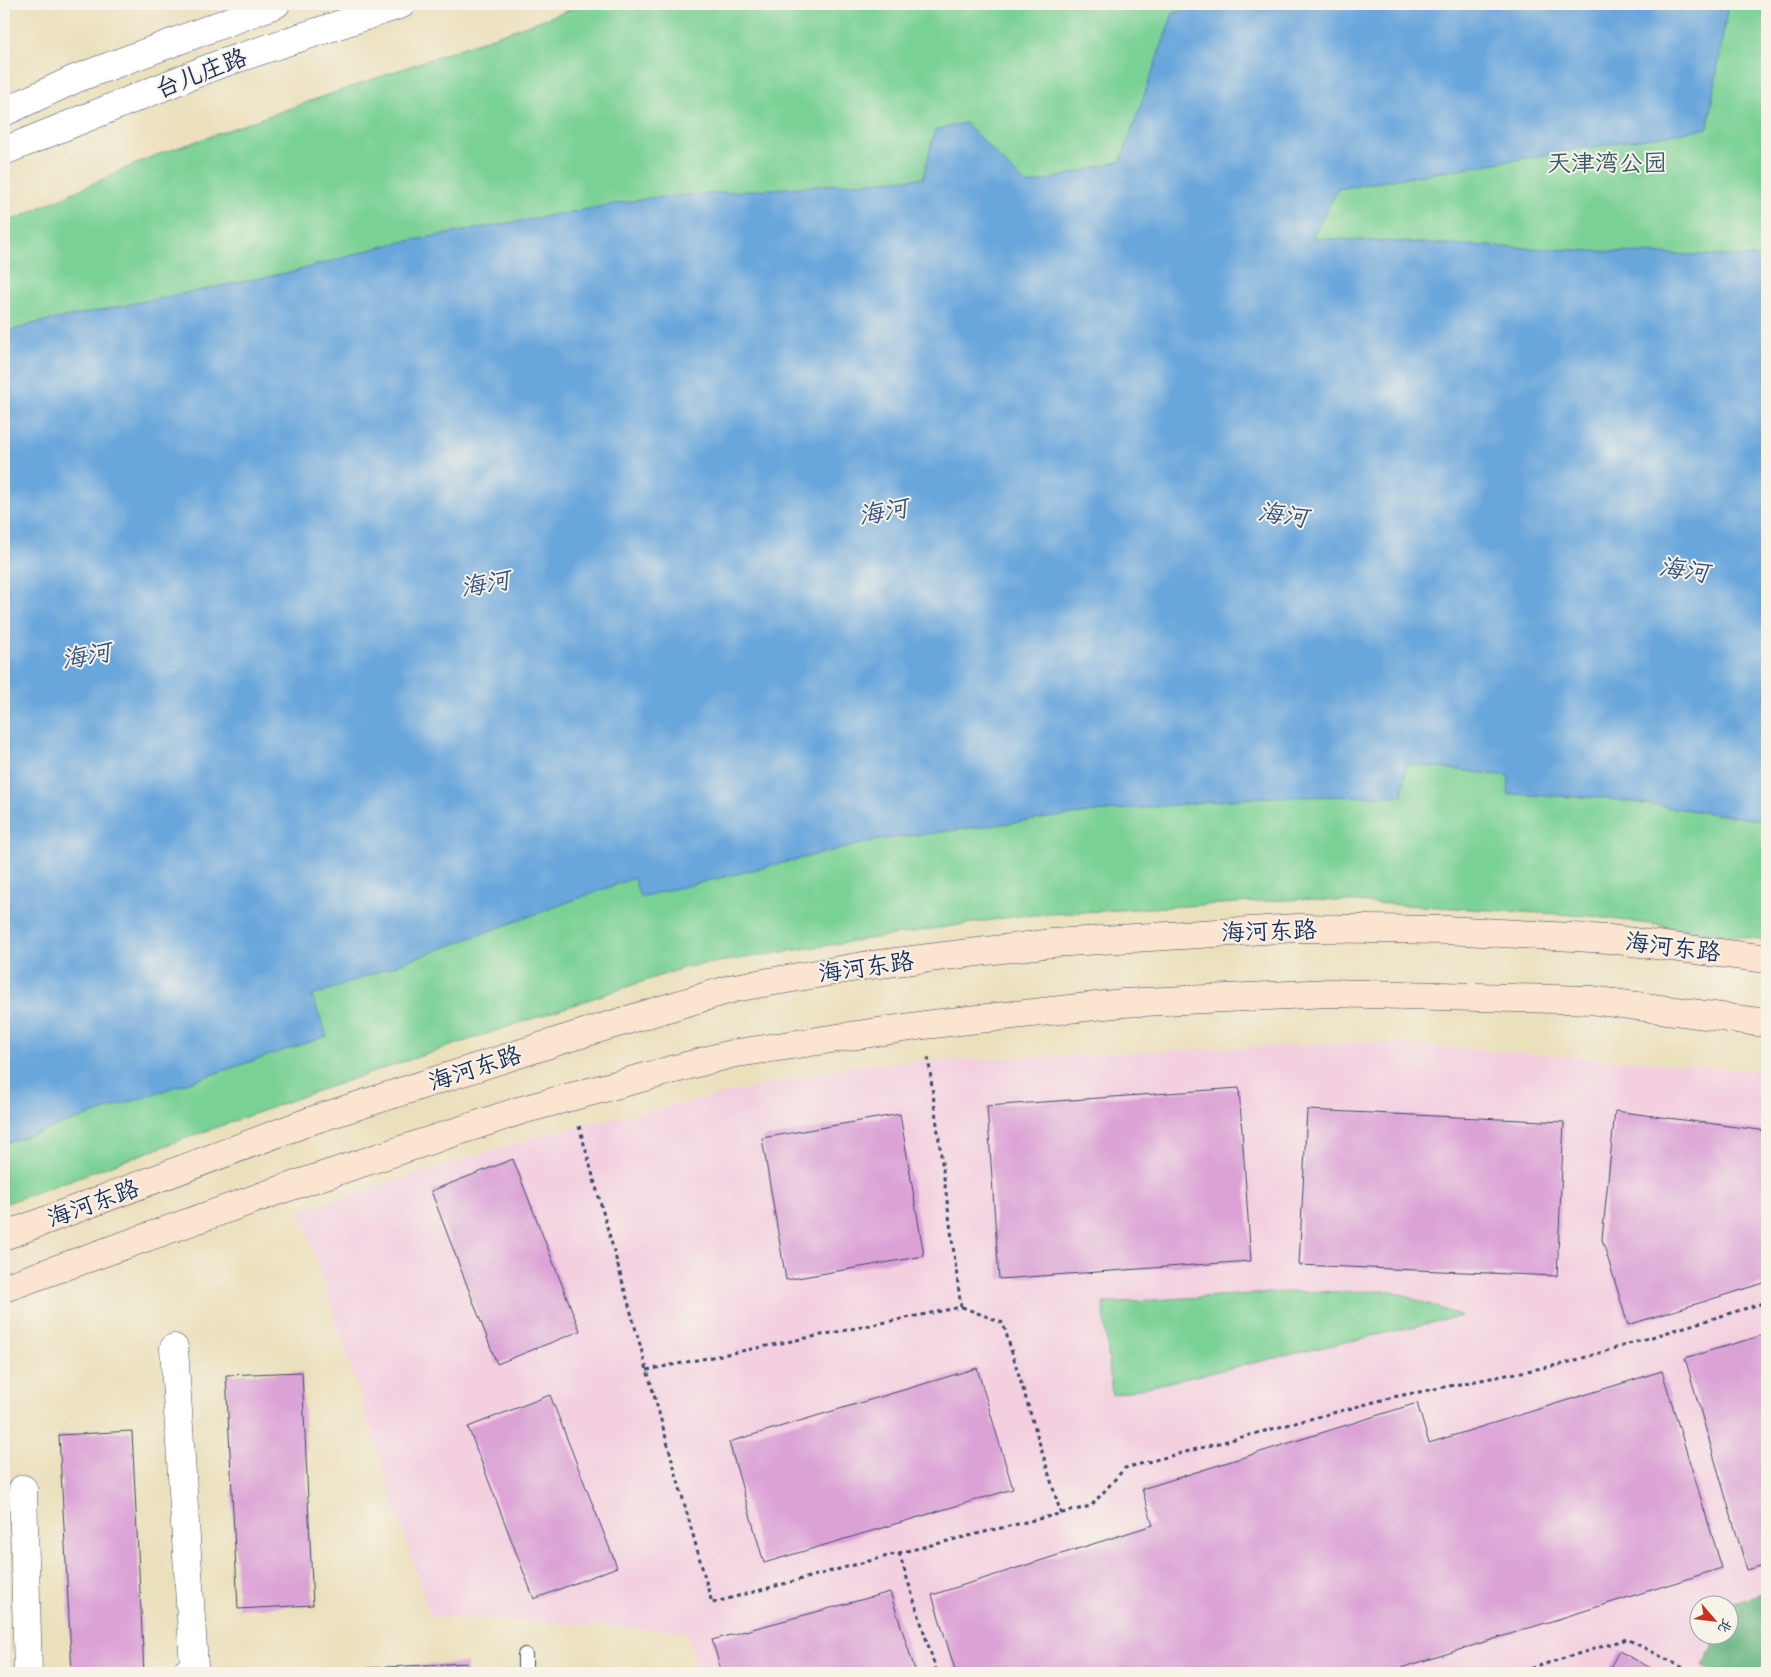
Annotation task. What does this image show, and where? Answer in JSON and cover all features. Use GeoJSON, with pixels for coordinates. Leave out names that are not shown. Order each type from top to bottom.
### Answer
{"type":"FeatureCollection","features":[{"type":"Feature","properties":{"kind":"main road","name":"海河东路"},"geometry":{"type":"LineString","coordinates":[[4,1236],[313,1120],[571,1037],[734,988],[863,966],[1052,943],[1297,928],[1446,930],[1609,939],[1767,959]]}},
{"type":"Feature","properties":{"kind":"main road","name":"海河东路"},"geometry":{"type":"LineString","coordinates":[[4,1288],[293,1186],[522,1110],[731,1054],[924,1025],[1123,1003],[1329,992],[1592,1000],[1767,1024]]}},
{"type":"Feature","properties":{"kind":"street","name":"台儿庄路"},"geometry":{"type":"LineString","coordinates":[[4,112],[75,79],[276,4]]}},
{"type":"Feature","properties":{"kind":"street","name":"台儿庄路"},"geometry":{"type":"LineString","coordinates":[[4,151],[217,65],[402,4]]}},
{"type":"Feature","properties":{"kind":"street"},"geometry":{"type":"LineString","coordinates":[[174,1348],[194,1666],[186,1673]]}},
{"type":"Feature","properties":{"kind":"street"},"geometry":{"type":"LineString","coordinates":[[23,1490],[28,1673]]}},
{"type":"Feature","properties":{"kind":"lane"},"geometry":{"type":"LineString","coordinates":[[525,1655],[525,1673]]}},
{"type":"Feature","properties":{"kind":"path"},"geometry":{"type":"LineString","coordinates":[[924,1025],[961,1307]]}},
{"type":"Feature","properties":{"kind":"path"},"geometry":{"type":"LineString","coordinates":[[571,1098],[712,1603],[899,1553],[1091,1506],[1125,1468],[1393,1397],[1562,1364],[1767,1302]]}},
{"type":"Feature","properties":{"kind":"path"},"geometry":{"type":"LineString","coordinates":[[646,1370],[961,1307],[1003,1323],[1061,1514]]}},
{"type":"Feature","properties":{"kind":"path"},"geometry":{"type":"LineString","coordinates":[[899,1553],[937,1673]]}},
{"type":"Feature","properties":{"kind":"path"},"geometry":{"type":"LineString","coordinates":[[1514,1673],[1627,1639],[1693,1673]]}},
{"type":"Feature","properties":{"kind":"shaded area"},"geometry":{"type":"Polygon","coordinates":[[[1374,1042],[1767,1071],[1767,1673],[698,1673],[686,1631],[430,1616],[301,1211],[544,1134],[861,1064],[1374,1042]]]}},
{"type":"Feature","properties":{"kind":"green space","name":"天津湾公园"},"geometry":{"type":"Polygon","coordinates":[[[587,4],[1767,4],[1767,940],[1590,916],[1303,899],[1018,916],[686,967],[317,1091],[4,1204],[4,224],[151,157],[587,4]]]}},
{"type":"Feature","properties":{"kind":"green space"},"geometry":{"type":"Polygon","coordinates":[[[1392,1291],[1461,1316],[1112,1395],[1103,1303],[1285,1292],[1392,1291]]]}},
{"type":"Feature","properties":{"kind":"green space"},"geometry":{"type":"Polygon","coordinates":[[[1767,1591],[1767,1673],[1716,1673],[1702,1666],[1713,1644],[1738,1644],[1738,1601],[1767,1591]]]}},
{"type":"Feature","properties":{"kind":"water","name":"海河"},"geometry":{"type":"Polygon","coordinates":[[[1211,4],[1728,4],[1708,128],[1338,189],[1312,238],[1767,257],[1767,821],[1603,798],[1508,794],[1509,776],[1407,764],[1402,796],[1264,797],[1095,812],[878,840],[640,897],[634,878],[312,996],[327,1036],[4,1144],[4,333],[36,323],[296,271],[391,244],[649,198],[923,178],[935,130],[965,123],[1027,185],[1121,161],[1173,13],[1211,4]]]}},
{"type":"Feature","properties":{"kind":"building"},"geometry":{"type":"Polygon","coordinates":[[[1239,1088],[1251,1261],[999,1279],[987,1106],[1239,1088]]]}},
{"type":"Feature","properties":{"kind":"building"},"geometry":{"type":"Polygon","coordinates":[[[1307,1110],[1564,1122],[1557,1276],[1299,1265],[1307,1110]]]}},
{"type":"Feature","properties":{"kind":"building"},"geometry":{"type":"Polygon","coordinates":[[[1615,1111],[1767,1131],[1767,1282],[1628,1325],[1602,1239],[1615,1111]]]}},
{"type":"Feature","properties":{"kind":"building"},"geometry":{"type":"Polygon","coordinates":[[[900,1114],[924,1256],[786,1280],[762,1138],[900,1114]]]}},
{"type":"Feature","properties":{"kind":"building"},"geometry":{"type":"Polygon","coordinates":[[[513,1159],[580,1331],[497,1364],[431,1191],[513,1159]]]}},
{"type":"Feature","properties":{"kind":"building"},"geometry":{"type":"Polygon","coordinates":[[[1767,1334],[1767,1564],[1747,1570],[1685,1358],[1767,1334]]]}},
{"type":"Feature","properties":{"kind":"building"},"geometry":{"type":"Polygon","coordinates":[[[977,1368],[1013,1489],[764,1563],[729,1442],[977,1368]]]}},
{"type":"Feature","properties":{"kind":"building"},"geometry":{"type":"Polygon","coordinates":[[[1662,1371],[1722,1568],[1385,1673],[956,1673],[932,1595],[1153,1525],[1142,1489],[1417,1403],[1429,1443],[1662,1371]]]}},
{"type":"Feature","properties":{"kind":"building"},"geometry":{"type":"Polygon","coordinates":[[[302,1372],[313,1605],[238,1609],[226,1375],[302,1372]]]}},
{"type":"Feature","properties":{"kind":"building"},"geometry":{"type":"Polygon","coordinates":[[[550,1395],[617,1567],[534,1599],[468,1427],[550,1395]]]}},
{"type":"Feature","properties":{"kind":"building"},"geometry":{"type":"Polygon","coordinates":[[[132,1431],[144,1672],[72,1673],[59,1435],[132,1431]]]}},
{"type":"Feature","properties":{"kind":"building"},"geometry":{"type":"Polygon","coordinates":[[[890,1592],[916,1673],[722,1673],[712,1640],[890,1592]]]}},
{"type":"Feature","properties":{"kind":"building"},"geometry":{"type":"Polygon","coordinates":[[[1619,1651],[1660,1673],[1607,1673],[1619,1651]]]}},
{"type":"Feature","properties":{"kind":"building"},"geometry":{"type":"Polygon","coordinates":[[[467,1663],[467,1673],[366,1673],[366,1668],[467,1663]]]}}]}
